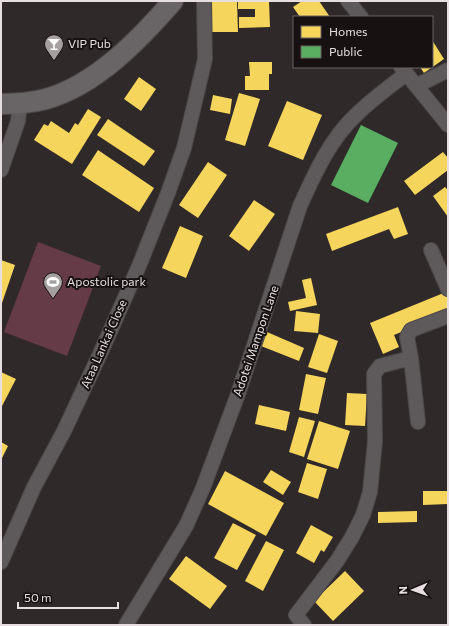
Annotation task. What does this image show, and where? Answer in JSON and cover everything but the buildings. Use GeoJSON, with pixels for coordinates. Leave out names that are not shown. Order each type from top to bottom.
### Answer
{"type":"FeatureCollection","features":[{"type":"Feature","properties":{"kind":"street"},"geometry":{"type":"LineString","coordinates":[[1,170],[18,121],[10,104],[47,98],[72,88],[99,72],[127,49],[156,21],[172,1]]}},
{"type":"Feature","properties":{"kind":"street","name":"Ataa Lankai Close"},"geometry":{"type":"LineString","coordinates":[[1,562],[34,487],[64,431],[139,266],[168,193],[184,148],[205,58],[204,1]]}},
{"type":"Feature","properties":{"kind":"street"},"geometry":{"type":"LineString","coordinates":[[348,1],[360,16]]}},
{"type":"Feature","properties":{"kind":"street"},"geometry":{"type":"LineString","coordinates":[[416,86],[448,70]]}},
{"type":"Feature","properties":{"kind":"street"},"geometry":{"type":"LineString","coordinates":[[403,71],[448,125]]}},
{"type":"Feature","properties":{"kind":"street","name":"Adotei Mampon Lane"},"geometry":{"type":"LineString","coordinates":[[126,625],[186,526],[203,488],[238,394],[300,206],[313,177],[337,136],[355,115],[403,71]]}},
{"type":"Feature","properties":{"kind":"street"},"geometry":{"type":"LineString","coordinates":[[431,250],[448,289]]}},
{"type":"Feature","properties":{"kind":"street"},"geometry":{"type":"LineString","coordinates":[[418,422],[407,336],[411,330],[448,316]]}},
{"type":"Feature","properties":{"kind":"street"},"geometry":{"type":"LineString","coordinates":[[300,620],[352,537],[363,515],[370,492],[375,441],[374,374],[380,366],[411,358]]}},
{"type":"Feature","properties":{"kind":"shaded area","name":"Apostolic park"},"geometry":{"type":"Polygon","coordinates":[[[38,242],[101,266],[67,356],[4,332],[38,242]]]}},
{"type":"Feature","properties":{"kind":"place","name":"VIP Pub"},"geometry":{"type":"Point","coordinates":[54,61]}},
{"type":"Feature","properties":{"kind":"place","name":"Apostolic park"},"geometry":{"type":"Point","coordinates":[53,299]}}]}
